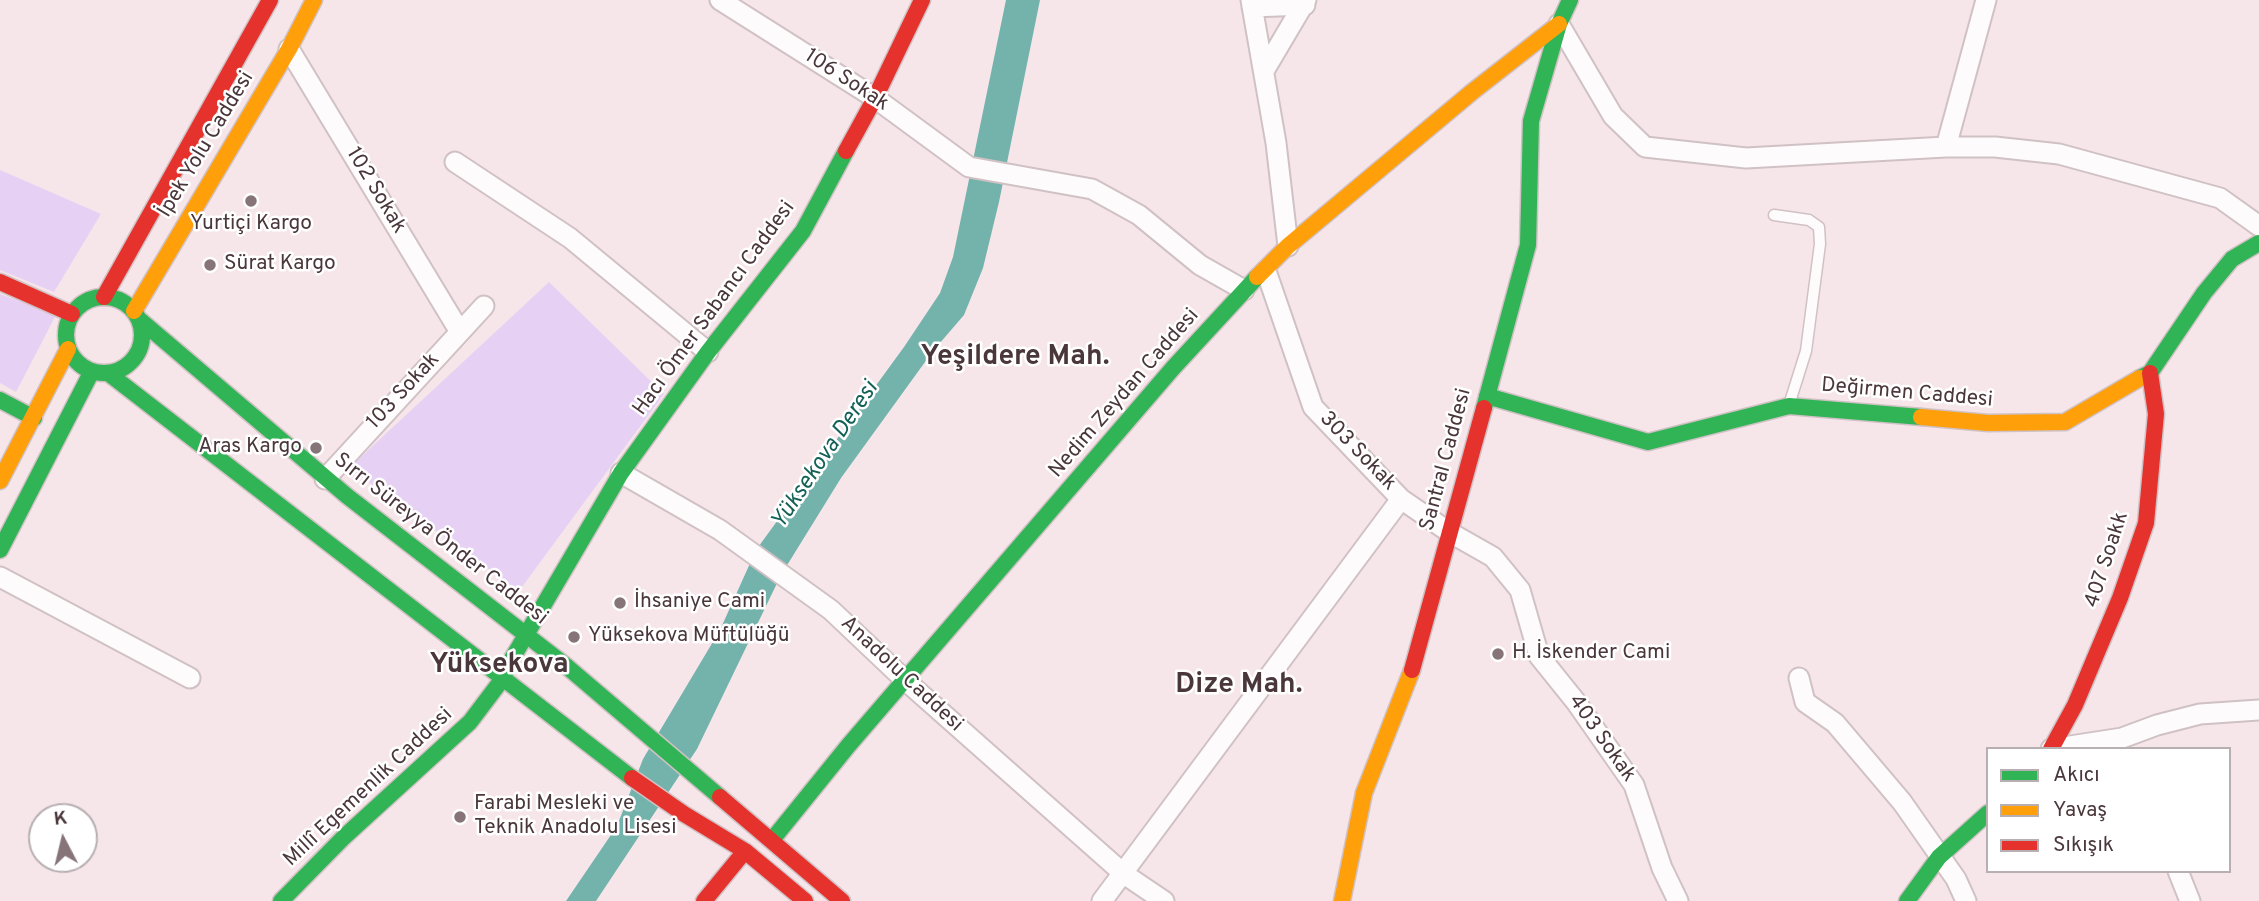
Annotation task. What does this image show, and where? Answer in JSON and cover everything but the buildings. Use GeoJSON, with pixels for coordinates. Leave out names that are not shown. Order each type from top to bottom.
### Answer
{"type":"FeatureCollection","features":[{"type":"Feature","properties":{"kind":"main road","name":"İpek Yolu Caddesi"},"geometry":{"type":"LineString","coordinates":[[104,297],[270,0]]}},
{"type":"Feature","properties":{"kind":"main road","name":"İpek Yolu Caddesi"},"geometry":{"type":"LineString","coordinates":[[100,372],[130,364],[137,355],[142,344],[137,316],[289,49],[314,0]]}},
{"type":"Feature","properties":{"kind":"main road","name":"Hacı Ömer Sabancı Caddesi"},"geometry":{"type":"LineString","coordinates":[[526,634],[621,473],[708,352],[803,231],[876,99],[922,0]]}},
{"type":"Feature","properties":{"kind":"main road","name":"Santral Caddesi"},"geometry":{"type":"LineString","coordinates":[[1342,901],[1364,793],[1413,668],[1528,245],[1531,121],[1559,24],[1570,0]]}},
{"type":"Feature","properties":{"kind":"main road","name":"Nedim Zeydan Caddesi"},"geometry":{"type":"LineString","coordinates":[[772,840],[848,746],[1173,368],[1244,290],[1266,271],[1288,246],[1472,92],[1559,24]]}},
{"type":"Feature","properties":{"kind":"main road","name":"Değirmen Caddesi"},"geometry":{"type":"LineString","coordinates":[[1487,396],[1648,442],[1789,406],[1989,423],[2064,422],[2150,373],[2204,293],[2232,259],[2259,243]]}},
{"type":"Feature","properties":{"kind":"main road"},"geometry":{"type":"LineString","coordinates":[[0,282],[72,314]]}},
{"type":"Feature","properties":{"kind":"main road"},"geometry":{"type":"LineString","coordinates":[[137,316],[126,303],[115,298],[92,299],[72,314],[67,325],[68,349],[84,368],[100,372],[505,673],[619,769],[684,814],[745,851],[805,901]]}},
{"type":"Feature","properties":{"kind":"main road","name":"Sırrı Süreyya Önder Caddesi"},"geometry":{"type":"LineString","coordinates":[[137,316],[325,479],[526,634],[842,901]]}},
{"type":"Feature","properties":{"kind":"main road"},"geometry":{"type":"LineString","coordinates":[[0,481],[68,349]]}},
{"type":"Feature","properties":{"kind":"main road"},"geometry":{"type":"LineString","coordinates":[[0,550],[100,372]]}},
{"type":"Feature","properties":{"kind":"main road","name":"407 Soakk"},"geometry":{"type":"LineString","coordinates":[[2052,747],[2076,705],[2120,598],[2146,523],[2156,414],[2150,373]]}},
{"type":"Feature","properties":{"kind":"main road"},"geometry":{"type":"LineString","coordinates":[[0,400],[34,418]]}},
{"type":"Feature","properties":{"kind":"main road","name":"Millî Egemenlik Caddesi"},"geometry":{"type":"LineString","coordinates":[[281,901],[344,837],[470,722],[505,673],[526,634]]}},
{"type":"Feature","properties":{"kind":"main road"},"geometry":{"type":"LineString","coordinates":[[1907,901],[1939,857],[1986,815]]}},
{"type":"Feature","properties":{"kind":"main road"},"geometry":{"type":"LineString","coordinates":[[705,901],[745,851]]}},
{"type":"Feature","properties":{"kind":"street","name":"106 Sokak"},"geometry":{"type":"LineString","coordinates":[[720,0],[876,99],[969,167],[1092,190],[1139,215],[1200,265],[1244,290]]}},
{"type":"Feature","properties":{"kind":"street"},"geometry":{"type":"LineString","coordinates":[[1946,147],[1986,0]]}},
{"type":"Feature","properties":{"kind":"street"},"geometry":{"type":"LineString","coordinates":[[1288,246],[1276,143],[1251,3],[1306,3]]}},
{"type":"Feature","properties":{"kind":"street"},"geometry":{"type":"LineString","coordinates":[[1264,71],[1306,3]]}},
{"type":"Feature","properties":{"kind":"street"},"geometry":{"type":"LineString","coordinates":[[1559,24],[1613,116],[1645,147],[1746,158],[1946,147],[1995,147],[2059,154],[2220,198],[2259,226]]}},
{"type":"Feature","properties":{"kind":"street","name":"102 Sokak"},"geometry":{"type":"LineString","coordinates":[[289,49],[460,332]]}},
{"type":"Feature","properties":{"kind":"street"},"geometry":{"type":"LineString","coordinates":[[455,162],[570,238],[708,352]]}},
{"type":"Feature","properties":{"kind":"street","name":"303 Sokak"},"geometry":{"type":"LineString","coordinates":[[1266,271],[1313,407],[1401,499],[1449,533]]}},
{"type":"Feature","properties":{"kind":"street","name":"103 Sokak"},"geometry":{"type":"LineString","coordinates":[[325,479],[484,306]]}},
{"type":"Feature","properties":{"kind":"street","name":"Anadolu Caddesi"},"geometry":{"type":"LineString","coordinates":[[621,473],[720,530],[831,610],[906,681],[1124,874],[1164,901]]}},
{"type":"Feature","properties":{"kind":"street"},"geometry":{"type":"LineString","coordinates":[[1102,901],[1401,499]]}},
{"type":"Feature","properties":{"kind":"street","name":"403 Sokak"},"geometry":{"type":"LineString","coordinates":[[1449,533],[1493,557],[1520,590],[1539,656],[1576,702],[1634,785],[1661,867],[1678,901]]}},
{"type":"Feature","properties":{"kind":"street"},"geometry":{"type":"LineString","coordinates":[[0,577],[190,678]]}},
{"type":"Feature","properties":{"kind":"street"},"geometry":{"type":"LineString","coordinates":[[1798,678],[1805,702],[1835,723],[1902,802],[1956,879],[1966,901]]}},
{"type":"Feature","properties":{"kind":"street"},"geometry":{"type":"LineString","coordinates":[[2075,747],[2124,743],[2157,725],[2200,714],[2259,710]]}},
{"type":"Feature","properties":{"kind":"street"},"geometry":{"type":"LineString","coordinates":[[2179,873],[2190,901]]}},
{"type":"Feature","properties":{"kind":"lane"},"geometry":{"type":"LineString","coordinates":[[1774,215],[1808,220],[1819,227],[1806,351],[1789,406]]}},
{"type":"Feature","properties":{"kind":"shaded area"},"geometry":{"type":"Polygon","coordinates":[[[0,170],[101,214],[54,292],[0,270],[0,170]]]}},
{"type":"Feature","properties":{"kind":"shaded area"},"geometry":{"type":"Polygon","coordinates":[[[549,282],[664,394],[519,591],[349,468],[549,282]]]}},
{"type":"Feature","properties":{"kind":"shaded area"},"geometry":{"type":"Polygon","coordinates":[[[0,294],[56,315],[16,392],[0,383],[0,294]]]}},
{"type":"Feature","properties":{"kind":"water","name":"Yüksekova Deresi"},"geometry":{"type":"Polygon","coordinates":[[[1006,0],[1040,0],[999,202],[983,268],[964,315],[933,351],[841,478],[781,575],[697,749],[596,901],[566,901],[617,826],[643,759],[720,630],[756,550],[904,347],[940,293],[953,257],[1006,0]]]}},
{"type":"Feature","properties":{"kind":"traffic: fast"},"geometry":{"type":"LineString","coordinates":[[1484,408],[1528,245],[1531,121],[1559,24],[1570,0]]}},
{"type":"Feature","properties":{"kind":"traffic: fast"},"geometry":{"type":"LineString","coordinates":[[281,901],[344,837],[470,722],[504,677],[506,669],[621,473],[708,352],[803,231],[846,151]]}},
{"type":"Feature","properties":{"kind":"traffic: fast"},"geometry":{"type":"LineString","coordinates":[[2140,378],[2150,373],[2204,293],[2232,259],[2259,243]]}},
{"type":"Feature","properties":{"kind":"traffic: fast"},"geometry":{"type":"LineString","coordinates":[[772,840],[848,746],[1173,368],[1257,277]]}},
{"type":"Feature","properties":{"kind":"traffic: fast"},"geometry":{"type":"LineString","coordinates":[[104,297],[119,300],[131,308],[139,320],[142,335],[139,350],[131,362],[119,370],[104,373],[89,370],[77,362],[69,350],[66,335],[69,320],[77,308],[89,300],[104,297]]}},
{"type":"Feature","properties":{"kind":"traffic: fast"},"geometry":{"type":"LineString","coordinates":[[140,320],[347,496],[565,665],[720,797]]}},
{"type":"Feature","properties":{"kind":"traffic: fast"},"geometry":{"type":"LineString","coordinates":[[0,550],[92,371]]}},
{"type":"Feature","properties":{"kind":"traffic: fast"},"geometry":{"type":"LineString","coordinates":[[108,373],[632,778]]}},
{"type":"Feature","properties":{"kind":"traffic: fast"},"geometry":{"type":"LineString","coordinates":[[1487,396],[1648,442],[1789,406],[1921,417]]}},
{"type":"Feature","properties":{"kind":"traffic: fast"},"geometry":{"type":"LineString","coordinates":[[0,400],[34,418]]}},
{"type":"Feature","properties":{"kind":"traffic: fast"},"geometry":{"type":"LineString","coordinates":[[1907,901],[1939,857],[1986,815]]}},
{"type":"Feature","properties":{"kind":"traffic: slow"},"geometry":{"type":"LineString","coordinates":[[134,311],[289,49],[314,0]]}},
{"type":"Feature","properties":{"kind":"traffic: slow"},"geometry":{"type":"LineString","coordinates":[[1257,277],[1288,246],[1472,92],[1559,24]]}},
{"type":"Feature","properties":{"kind":"traffic: slow"},"geometry":{"type":"LineString","coordinates":[[0,481],[68,349]]}},
{"type":"Feature","properties":{"kind":"traffic: slow"},"geometry":{"type":"LineString","coordinates":[[1921,417],[1988,423],[2065,422],[2140,378]]}},
{"type":"Feature","properties":{"kind":"traffic: slow"},"geometry":{"type":"LineString","coordinates":[[1342,901],[1364,793],[1412,670]]}},
{"type":"Feature","properties":{"kind":"traffic: jam"},"geometry":{"type":"LineString","coordinates":[[104,297],[270,0]]}},
{"type":"Feature","properties":{"kind":"traffic: jam"},"geometry":{"type":"LineString","coordinates":[[846,151],[922,0]]}},
{"type":"Feature","properties":{"kind":"traffic: jam"},"geometry":{"type":"LineString","coordinates":[[0,282],[72,314]]}},
{"type":"Feature","properties":{"kind":"traffic: jam"},"geometry":{"type":"LineString","coordinates":[[2052,747],[2075,705],[2120,598],[2146,523],[2156,414],[2150,373]]}},
{"type":"Feature","properties":{"kind":"traffic: jam"},"geometry":{"type":"LineString","coordinates":[[1412,670],[1484,408]]}},
{"type":"Feature","properties":{"kind":"traffic: jam"},"geometry":{"type":"LineString","coordinates":[[632,778],[745,851],[805,901]]}},
{"type":"Feature","properties":{"kind":"traffic: jam"},"geometry":{"type":"LineString","coordinates":[[720,797],[842,901]]}},
{"type":"Feature","properties":{"kind":"traffic: jam"},"geometry":{"type":"LineString","coordinates":[[704,901],[745,851]]}},
{"type":"Feature","properties":{"kind":"place","name":"Yurtiçi Kargo"},"geometry":{"type":"Point","coordinates":[251,201]}},
{"type":"Feature","properties":{"kind":"place","name":"Sürat Kargo"},"geometry":{"type":"Point","coordinates":[210,265]}},
{"type":"Feature","properties":{"kind":"place","name":"Aras Kargo"},"geometry":{"type":"Point","coordinates":[316,448]}},
{"type":"Feature","properties":{"kind":"place","name":"İhsaniye Cami"},"geometry":{"type":"Point","coordinates":[620,603]}},
{"type":"Feature","properties":{"kind":"place","name":"Yüksekova Müftülüğü"},"geometry":{"type":"Point","coordinates":[574,637]}},
{"type":"Feature","properties":{"kind":"place","name":"H. İskender Cami"},"geometry":{"type":"Point","coordinates":[1498,654]}},
{"type":"Feature","properties":{"kind":"place","name":"Farabi Mesleki ve Teknik Anadolu Lisesi"},"geometry":{"type":"Point","coordinates":[460,817]}},
{"type":"Feature","properties":{"kind":"district","name":"Yeşildere Mah."},"geometry":{"type":"Point","coordinates":[1015,358]}},
{"type":"Feature","properties":{"kind":"district","name":"Yüksekova"},"geometry":{"type":"Point","coordinates":[499,666]}},
{"type":"Feature","properties":{"kind":"district","name":"Dize Mah."},"geometry":{"type":"Point","coordinates":[1239,686]}}]}
